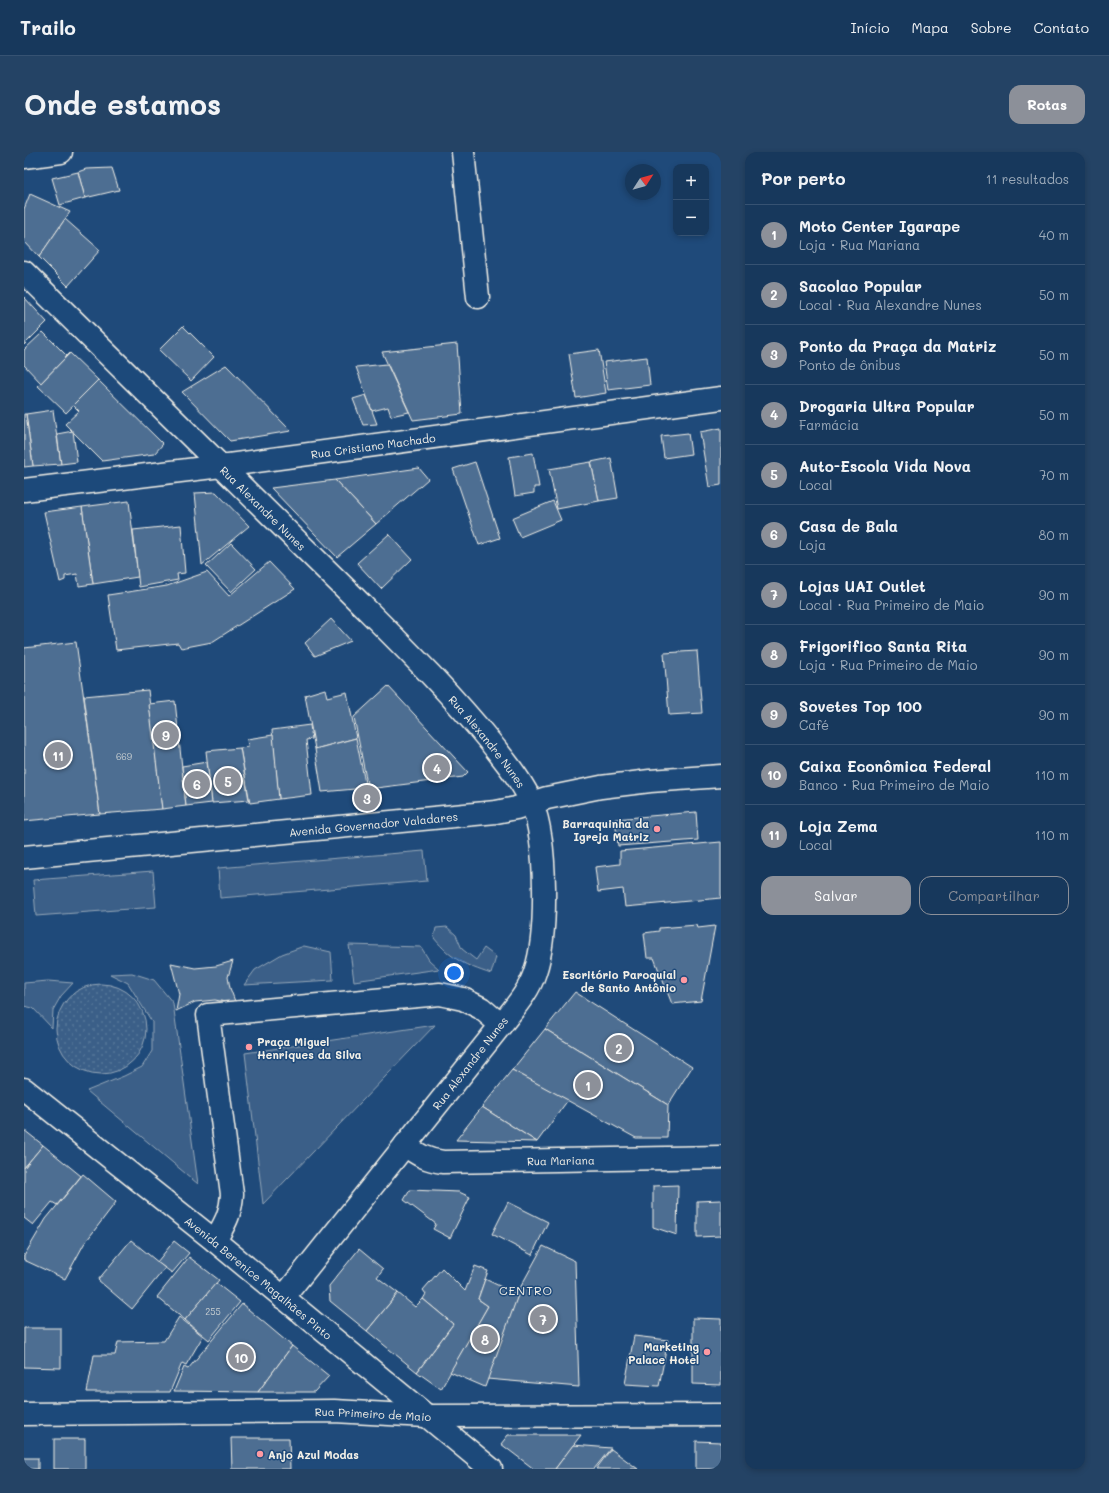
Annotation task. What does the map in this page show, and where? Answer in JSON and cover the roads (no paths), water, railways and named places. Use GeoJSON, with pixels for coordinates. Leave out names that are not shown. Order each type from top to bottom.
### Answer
{"type":"FeatureCollection","features":[{"type":"Feature","properties":{"kind":"street"},"geometry":{"type":"LineString","coordinates":[[24,157],[61,152]]}},
{"type":"Feature","properties":{"kind":"street"},"geometry":{"type":"LineString","coordinates":[[464,152],[478,297]]}},
{"type":"Feature","properties":{"kind":"street","name":"Rua Alexandre Nunes"},"geometry":{"type":"LineString","coordinates":[[24,272],[392,635],[467,713],[504,759],[532,803],[538,825],[542,852],[544,895],[542,947],[535,974],[520,1000],[501,1025],[283,1298]]}},
{"type":"Feature","properties":{"kind":"street","name":"Rua Cristiano Machado"},"geometry":{"type":"LineString","coordinates":[[24,490],[221,466],[721,398]]}},
{"type":"Feature","properties":{"kind":"street","name":"Avenida Governador Valadares"},"geometry":{"type":"LineString","coordinates":[[24,857],[496,812],[516,808],[547,798],[601,787],[650,781],[721,776]]}},
{"type":"Feature","properties":{"kind":"street"},"geometry":{"type":"LineString","coordinates":[[215,1241],[227,1220],[231,1209],[232,1194],[208,1015],[440,994],[463,999],[482,1008],[501,1025]]}},
{"type":"Feature","properties":{"kind":"street","name":"Avenida Berenice Magalhães Pinto"},"geometry":{"type":"LineString","coordinates":[[24,1089],[215,1241],[491,1469]]}},
{"type":"Feature","properties":{"kind":"street","name":"Rua Mariana"},"geometry":{"type":"LineString","coordinates":[[405,1145],[417,1155],[429,1160],[443,1162],[721,1157]]}},
{"type":"Feature","properties":{"kind":"street","name":"Rua Primeiro de Maio"},"geometry":{"type":"LineString","coordinates":[[24,1414],[334,1411],[426,1416],[721,1416]]}},
{"type":"Feature","properties":{"kind":"place","name":"Sovetes Top 100"},"geometry":{"type":"Point","coordinates":[166,735]}},
{"type":"Feature","properties":{"kind":"place","name":"Loja Zema"},"geometry":{"type":"Point","coordinates":[58,755]}},
{"type":"Feature","properties":{"kind":"place","name":"Drogaria Ultra Popular"},"geometry":{"type":"Point","coordinates":[437,768]}},
{"type":"Feature","properties":{"kind":"place","name":"Auto-Escola Vida Nova"},"geometry":{"type":"Point","coordinates":[228,781]}},
{"type":"Feature","properties":{"kind":"place","name":"Casa de Bala"},"geometry":{"type":"Point","coordinates":[197,784]}},
{"type":"Feature","properties":{"kind":"place","name":"Ponto da Praça da Matriz"},"geometry":{"type":"Point","coordinates":[367,798]}},
{"type":"Feature","properties":{"kind":"place","name":"Barraquinha da Igreja Matriz"},"geometry":{"type":"Point","coordinates":[657,829]}},
{"type":"Feature","properties":{"kind":"place","name":"Escritório Paroquial de Santo Antônio"},"geometry":{"type":"Point","coordinates":[684,980]}},
{"type":"Feature","properties":{"kind":"place","name":"Praça Miguel Henriques da Silva"},"geometry":{"type":"Point","coordinates":[249,1047]}},
{"type":"Feature","properties":{"kind":"place","name":"Sacolao Popular"},"geometry":{"type":"Point","coordinates":[619,1048]}},
{"type":"Feature","properties":{"kind":"place","name":"Moto Center Igarape"},"geometry":{"type":"Point","coordinates":[588,1085]}},
{"type":"Feature","properties":{"kind":"place","name":"Lojas UAI Outlet"},"geometry":{"type":"Point","coordinates":[543,1319]}},
{"type":"Feature","properties":{"kind":"place","name":"Frigorifico Santa Rita"},"geometry":{"type":"Point","coordinates":[485,1339]}},
{"type":"Feature","properties":{"kind":"place","name":"Marketing Palace Hotel"},"geometry":{"type":"Point","coordinates":[707,1352]}},
{"type":"Feature","properties":{"kind":"place","name":"Caixa Econômica Federal"},"geometry":{"type":"Point","coordinates":[241,1357]}},
{"type":"Feature","properties":{"kind":"place","name":"Anjo Azul Modas"},"geometry":{"type":"Point","coordinates":[260,1454]}},
{"type":"Feature","properties":{"kind":"district","name":"CENTRO"},"geometry":{"type":"Point","coordinates":[526,1290]}}]}
